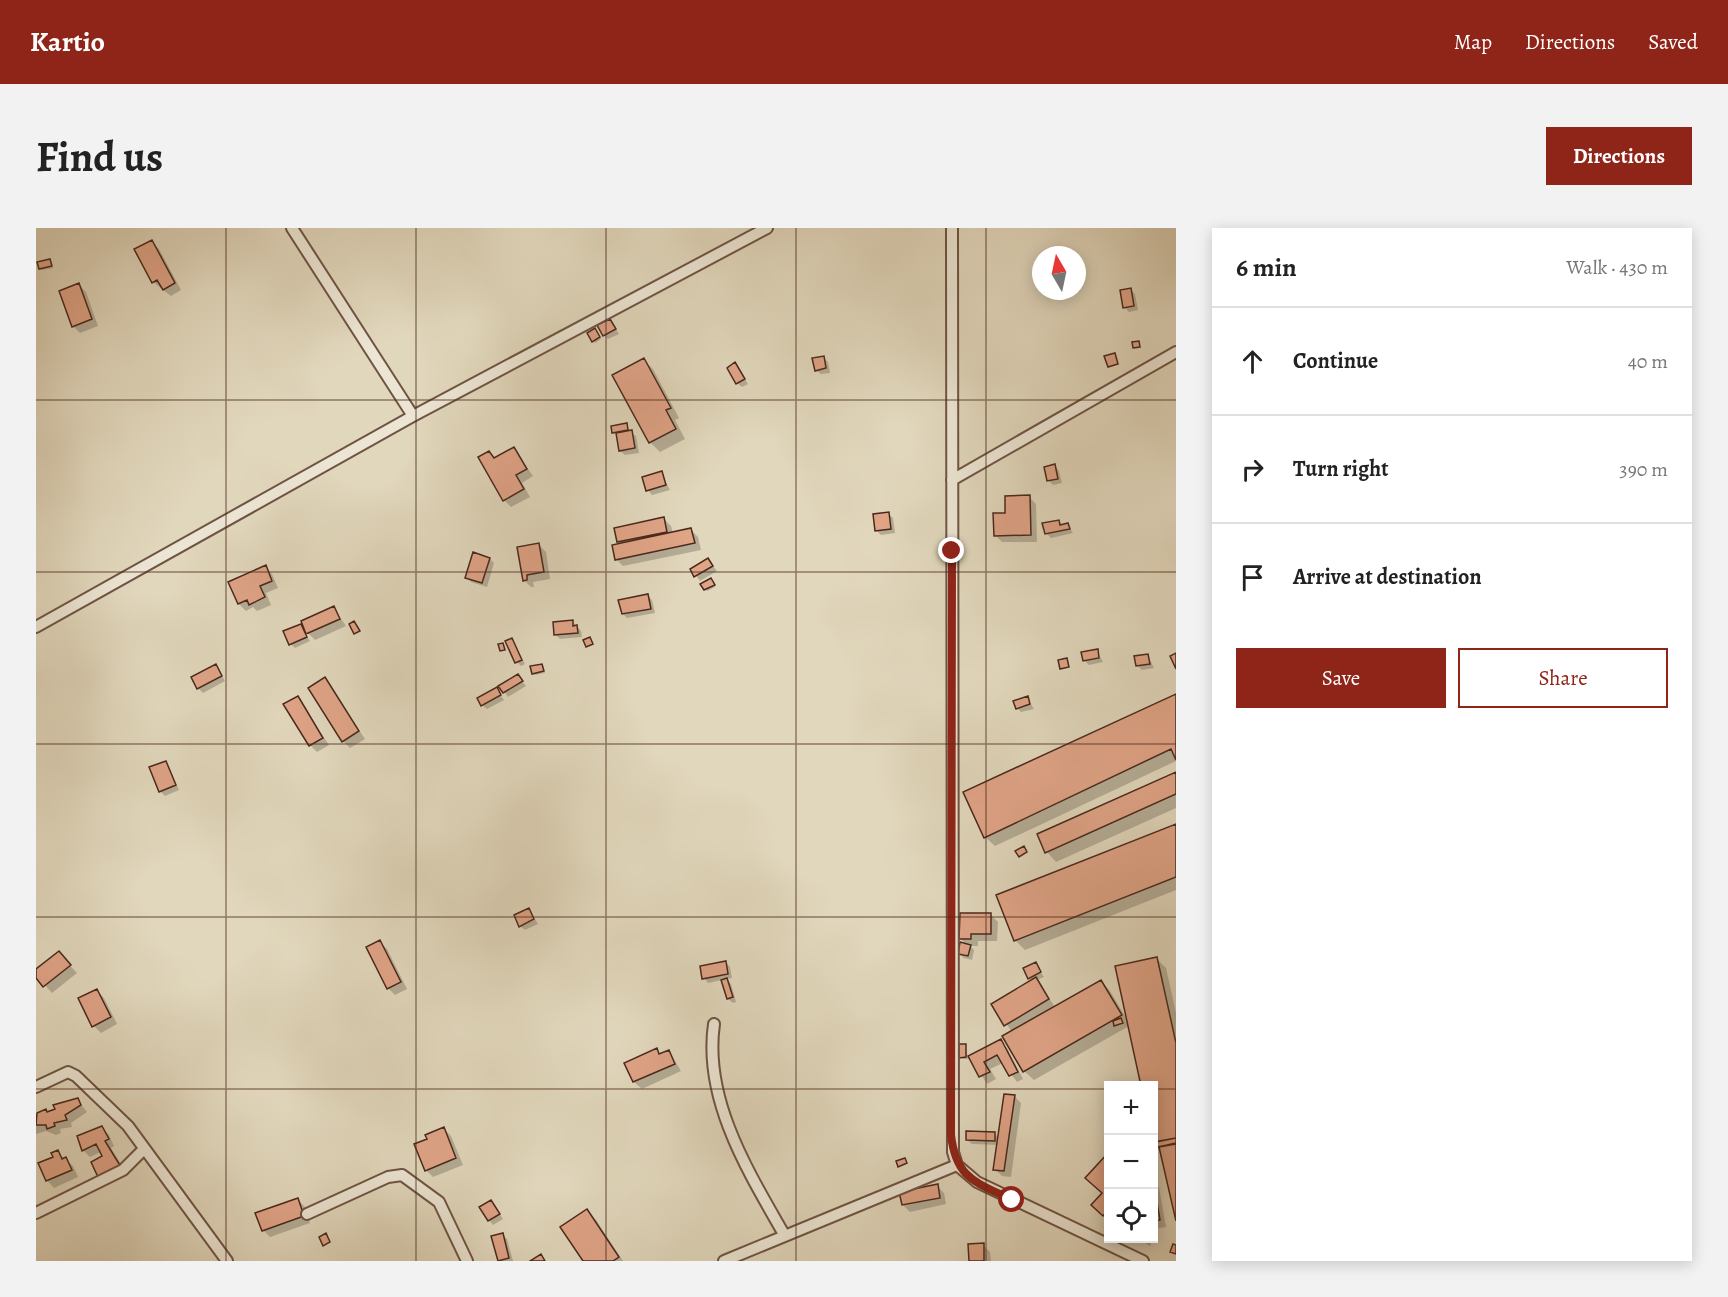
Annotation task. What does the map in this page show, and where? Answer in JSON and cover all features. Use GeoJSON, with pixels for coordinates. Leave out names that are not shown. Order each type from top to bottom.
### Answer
{"type":"FeatureCollection","features":[{"type":"Feature","properties":{"kind":"street"},"geometry":{"type":"LineString","coordinates":[[292,228],[413,416]]}},
{"type":"Feature","properties":{"kind":"street"},"geometry":{"type":"LineString","coordinates":[[36,627],[413,416],[767,228]]}},
{"type":"Feature","properties":{"kind":"street"},"geometry":{"type":"LineString","coordinates":[[952,228],[951,1135],[957,1165],[977,1182],[1143,1261]]}},
{"type":"Feature","properties":{"kind":"street"},"geometry":{"type":"LineString","coordinates":[[952,480],[1176,352]]}},
{"type":"Feature","properties":{"kind":"street"},"geometry":{"type":"LineString","coordinates":[[714,1024],[712,1060],[724,1114],[752,1178],[785,1236]]}},
{"type":"Feature","properties":{"kind":"street"},"geometry":{"type":"LineString","coordinates":[[36,1087],[68,1072],[76,1076],[128,1126],[143,1150],[227,1261]]}},
{"type":"Feature","properties":{"kind":"street"},"geometry":{"type":"LineString","coordinates":[[36,1213],[123,1170],[143,1150]]}},
{"type":"Feature","properties":{"kind":"street"},"geometry":{"type":"LineString","coordinates":[[724,1261],[957,1165]]}},
{"type":"Feature","properties":{"kind":"street"},"geometry":{"type":"LineString","coordinates":[[307,1214],[388,1177],[402,1175],[439,1202],[467,1261]]}},
{"type":"Feature","properties":{"kind":"building"},"geometry":{"type":"Polygon","coordinates":[[[152,240],[175,283],[163,290],[157,280],[152,283],[134,249],[152,240]]]}},
{"type":"Feature","properties":{"kind":"building"},"geometry":{"type":"Polygon","coordinates":[[[50,259],[52,266],[39,269],[37,262],[50,259]]]}},
{"type":"Feature","properties":{"kind":"building"},"geometry":{"type":"Polygon","coordinates":[[[79,283],[92,319],[72,327],[59,291],[79,283]]]}},
{"type":"Feature","properties":{"kind":"building"},"geometry":{"type":"Polygon","coordinates":[[[1131,288],[1134,306],[1123,308],[1120,290],[1131,288]]]}},
{"type":"Feature","properties":{"kind":"building"},"geometry":{"type":"Polygon","coordinates":[[[610,319],[616,329],[603,336],[597,325],[610,319]]]}},
{"type":"Feature","properties":{"kind":"building"},"geometry":{"type":"Polygon","coordinates":[[[595,328],[600,337],[592,342],[587,333],[595,328]]]}},
{"type":"Feature","properties":{"kind":"building"},"geometry":{"type":"Polygon","coordinates":[[[1139,341],[1140,347],[1133,348],[1132,342],[1139,341]]]}},
{"type":"Feature","properties":{"kind":"building"},"geometry":{"type":"Polygon","coordinates":[[[1115,353],[1118,364],[1108,367],[1104,356],[1115,353]]]}},
{"type":"Feature","properties":{"kind":"building"},"geometry":{"type":"Polygon","coordinates":[[[824,356],[826,368],[815,371],[812,358],[824,356]]]}},
{"type":"Feature","properties":{"kind":"building"},"geometry":{"type":"Polygon","coordinates":[[[644,358],[671,408],[666,410],[676,429],[649,443],[612,375],[644,358]]]}},
{"type":"Feature","properties":{"kind":"building"},"geometry":{"type":"Polygon","coordinates":[[[735,362],[745,379],[736,384],[727,368],[735,362]]]}},
{"type":"Feature","properties":{"kind":"building"},"geometry":{"type":"Polygon","coordinates":[[[627,423],[628,430],[612,433],[611,426],[627,423]]]}},
{"type":"Feature","properties":{"kind":"building"},"geometry":{"type":"Polygon","coordinates":[[[632,430],[635,448],[619,451],[616,433],[632,430]]]}},
{"type":"Feature","properties":{"kind":"building"},"geometry":{"type":"Polygon","coordinates":[[[514,447],[527,469],[516,475],[524,489],[503,501],[478,457],[489,451],[494,458],[514,447]]]}},
{"type":"Feature","properties":{"kind":"building"},"geometry":{"type":"Polygon","coordinates":[[[1055,464],[1058,479],[1047,481],[1044,467],[1055,464]]]}},
{"type":"Feature","properties":{"kind":"building"},"geometry":{"type":"Polygon","coordinates":[[[662,471],[666,485],[646,491],[642,477],[662,471]]]}},
{"type":"Feature","properties":{"kind":"building"},"geometry":{"type":"Polygon","coordinates":[[[1030,495],[1031,535],[994,536],[993,513],[1005,513],[1005,496],[1030,495]]]}},
{"type":"Feature","properties":{"kind":"building"},"geometry":{"type":"Polygon","coordinates":[[[889,512],[891,529],[875,531],[873,514],[889,512]]]}},
{"type":"Feature","properties":{"kind":"building"},"geometry":{"type":"Polygon","coordinates":[[[664,517],[667,532],[617,542],[614,528],[664,517]]]}},
{"type":"Feature","properties":{"kind":"building"},"geometry":{"type":"Polygon","coordinates":[[[1059,520],[1060,525],[1068,523],[1070,529],[1045,534],[1042,523],[1059,520]]]}},
{"type":"Feature","properties":{"kind":"building"},"geometry":{"type":"Polygon","coordinates":[[[691,528],[695,543],[615,560],[612,545],[691,528]]]}},
{"type":"Feature","properties":{"kind":"building"},"geometry":{"type":"Polygon","coordinates":[[[539,543],[544,572],[527,575],[527,580],[523,581],[517,547],[539,543]]]}},
{"type":"Feature","properties":{"kind":"building"},"geometry":{"type":"Polygon","coordinates":[[[473,552],[490,558],[482,583],[465,578],[473,552]]]}},
{"type":"Feature","properties":{"kind":"building"},"geometry":{"type":"Polygon","coordinates":[[[708,558],[713,566],[694,577],[690,569],[708,558]]]}},
{"type":"Feature","properties":{"kind":"building"},"geometry":{"type":"Polygon","coordinates":[[[266,565],[272,581],[260,586],[265,597],[249,605],[247,600],[238,604],[228,582],[266,565]]]}},
{"type":"Feature","properties":{"kind":"building"},"geometry":{"type":"Polygon","coordinates":[[[711,578],[715,585],[704,590],[700,584],[711,578]]]}},
{"type":"Feature","properties":{"kind":"building"},"geometry":{"type":"Polygon","coordinates":[[[648,594],[651,609],[622,614],[618,600],[648,594]]]}},
{"type":"Feature","properties":{"kind":"building"},"geometry":{"type":"Polygon","coordinates":[[[334,606],[340,619],[306,634],[301,621],[334,606]]]}},
{"type":"Feature","properties":{"kind":"building"},"geometry":{"type":"Polygon","coordinates":[[[573,620],[573,626],[577,625],[578,633],[554,635],[553,622],[573,620]]]}},
{"type":"Feature","properties":{"kind":"building"},"geometry":{"type":"Polygon","coordinates":[[[354,621],[360,631],[354,634],[349,624],[354,621]]]}},
{"type":"Feature","properties":{"kind":"building"},"geometry":{"type":"Polygon","coordinates":[[[301,624],[307,637],[289,645],[283,631],[301,624]]]}},
{"type":"Feature","properties":{"kind":"building"},"geometry":{"type":"Polygon","coordinates":[[[590,637],[593,644],[586,647],[583,640],[590,637]]]}},
{"type":"Feature","properties":{"kind":"building"},"geometry":{"type":"Polygon","coordinates":[[[512,638],[522,660],[515,663],[505,641],[512,638]]]}},
{"type":"Feature","properties":{"kind":"building"},"geometry":{"type":"Polygon","coordinates":[[[503,643],[505,650],[500,651],[498,644],[503,643]]]}},
{"type":"Feature","properties":{"kind":"building"},"geometry":{"type":"Polygon","coordinates":[[[1098,649],[1099,658],[1083,661],[1081,652],[1098,649]]]}},
{"type":"Feature","properties":{"kind":"building"},"geometry":{"type":"Polygon","coordinates":[[[1176,653],[1176,669],[1170,656],[1176,653]]]}},
{"type":"Feature","properties":{"kind":"building"},"geometry":{"type":"Polygon","coordinates":[[[1148,654],[1150,664],[1136,666],[1134,656],[1148,654]]]}},
{"type":"Feature","properties":{"kind":"building"},"geometry":{"type":"Polygon","coordinates":[[[1067,658],[1069,667],[1060,669],[1058,660],[1067,658]]]}},
{"type":"Feature","properties":{"kind":"building"},"geometry":{"type":"Polygon","coordinates":[[[216,664],[222,676],[197,689],[191,677],[216,664]]]}},
{"type":"Feature","properties":{"kind":"building"},"geometry":{"type":"Polygon","coordinates":[[[542,664],[544,671],[532,674],[530,666],[542,664]]]}},
{"type":"Feature","properties":{"kind":"building"},"geometry":{"type":"Polygon","coordinates":[[[518,674],[523,681],[503,693],[498,686],[518,674]]]}},
{"type":"Feature","properties":{"kind":"building"},"geometry":{"type":"Polygon","coordinates":[[[325,677],[359,731],[342,742],[308,688],[325,677]]]}},
{"type":"Feature","properties":{"kind":"building"},"geometry":{"type":"Polygon","coordinates":[[[497,687],[501,695],[481,706],[477,698],[497,687]]]}},
{"type":"Feature","properties":{"kind":"building"},"geometry":{"type":"Polygon","coordinates":[[[1176,694],[1176,760],[1171,749],[984,838],[963,792],[1176,694]]]}},
{"type":"Feature","properties":{"kind":"building"},"geometry":{"type":"Polygon","coordinates":[[[298,696],[323,738],[309,746],[283,704],[298,696]]]}},
{"type":"Feature","properties":{"kind":"building"},"geometry":{"type":"Polygon","coordinates":[[[1028,696],[1030,704],[1016,709],[1013,701],[1028,696]]]}},
{"type":"Feature","properties":{"kind":"building"},"geometry":{"type":"Polygon","coordinates":[[[166,761],[176,785],[159,792],[149,767],[166,761]]]}},
{"type":"Feature","properties":{"kind":"building"},"geometry":{"type":"Polygon","coordinates":[[[1176,772],[1176,794],[1045,853],[1037,834],[1176,772]]]}},
{"type":"Feature","properties":{"kind":"building"},"geometry":{"type":"Polygon","coordinates":[[[1176,824],[1176,877],[1014,941],[996,895],[1176,824]]]}},
{"type":"Feature","properties":{"kind":"building"},"geometry":{"type":"Polygon","coordinates":[[[1024,846],[1027,852],[1019,857],[1015,851],[1024,846]]]}},
{"type":"Feature","properties":{"kind":"building"},"geometry":{"type":"Polygon","coordinates":[[[529,908],[534,919],[519,927],[514,915],[529,908]]]}},
{"type":"Feature","properties":{"kind":"building"},"geometry":{"type":"Polygon","coordinates":[[[960,913],[991,913],[991,934],[971,934],[971,939],[959,939],[960,913]]]}},
{"type":"Feature","properties":{"kind":"building"},"geometry":{"type":"Polygon","coordinates":[[[380,940],[401,982],[387,989],[366,947],[380,940]]]}},
{"type":"Feature","properties":{"kind":"building"},"geometry":{"type":"Polygon","coordinates":[[[960,942],[971,945],[968,956],[958,954],[960,942]]]}},
{"type":"Feature","properties":{"kind":"building"},"geometry":{"type":"Polygon","coordinates":[[[59,951],[71,965],[43,987],[36,978],[36,969],[59,951]]]}},
{"type":"Feature","properties":{"kind":"building"},"geometry":{"type":"Polygon","coordinates":[[[1157,957],[1176,1043],[1176,1138],[1158,1141],[1158,1081],[1140,1081],[1115,966],[1157,957]]]}},
{"type":"Feature","properties":{"kind":"building"},"geometry":{"type":"Polygon","coordinates":[[[726,961],[728,974],[702,979],[700,966],[726,961]]]}},
{"type":"Feature","properties":{"kind":"building"},"geometry":{"type":"Polygon","coordinates":[[[1036,962],[1041,972],[1028,979],[1023,968],[1036,962]]]}},
{"type":"Feature","properties":{"kind":"building"},"geometry":{"type":"Polygon","coordinates":[[[1036,977],[1049,999],[1004,1026],[991,1004],[1036,977]]]}},
{"type":"Feature","properties":{"kind":"building"},"geometry":{"type":"Polygon","coordinates":[[[727,978],[733,997],[727,999],[721,980],[727,978]]]}},
{"type":"Feature","properties":{"kind":"building"},"geometry":{"type":"Polygon","coordinates":[[[1101,980],[1122,1015],[1023,1072],[1002,1036],[1101,980]]]}},
{"type":"Feature","properties":{"kind":"building"},"geometry":{"type":"Polygon","coordinates":[[[97,989],[111,1017],[92,1027],[78,998],[97,989]]]}},
{"type":"Feature","properties":{"kind":"building"},"geometry":{"type":"Polygon","coordinates":[[[1121,1018],[1123,1023],[1114,1026],[1113,1021],[1121,1018]]]}},
{"type":"Feature","properties":{"kind":"building"},"geometry":{"type":"Polygon","coordinates":[[[1001,1039],[1018,1072],[1009,1076],[997,1055],[984,1062],[990,1072],[979,1077],[968,1056],[1001,1039]]]}},
{"type":"Feature","properties":{"kind":"building"},"geometry":{"type":"Polygon","coordinates":[[[959,1044],[966,1044],[966,1057],[959,1058],[959,1044]]]}},
{"type":"Feature","properties":{"kind":"building"},"geometry":{"type":"Polygon","coordinates":[[[657,1048],[659,1054],[669,1050],[675,1064],[633,1082],[624,1063],[657,1048]]]}},
{"type":"Feature","properties":{"kind":"building"},"geometry":{"type":"Polygon","coordinates":[[[1004,1094],[1015,1095],[1004,1171],[993,1170],[1004,1094]]]}},
{"type":"Feature","properties":{"kind":"building"},"geometry":{"type":"Polygon","coordinates":[[[78,1098],[81,1105],[65,1115],[67,1120],[54,1123],[55,1126],[47,1129],[46,1125],[36,1125],[37,1113],[46,1109],[47,1112],[55,1109],[53,1105],[78,1098]]]}},
{"type":"Feature","properties":{"kind":"building"},"geometry":{"type":"Polygon","coordinates":[[[102,1126],[109,1139],[105,1141],[121,1167],[98,1177],[91,1162],[102,1156],[96,1144],[82,1151],[77,1136],[102,1126]]]}},
{"type":"Feature","properties":{"kind":"building"},"geometry":{"type":"Polygon","coordinates":[[[444,1127],[456,1158],[425,1171],[414,1144],[427,1139],[425,1135],[444,1127]]]}},
{"type":"Feature","properties":{"kind":"building"},"geometry":{"type":"Polygon","coordinates":[[[966,1131],[995,1132],[995,1141],[966,1140],[966,1131]]]}},
{"type":"Feature","properties":{"kind":"building"},"geometry":{"type":"Polygon","coordinates":[[[1176,1138],[1176,1143],[1158,1147],[1158,1142],[1176,1138]]]}},
{"type":"Feature","properties":{"kind":"building"},"geometry":{"type":"Polygon","coordinates":[[[1176,1144],[1176,1221],[1159,1147],[1176,1144]]]}},
{"type":"Feature","properties":{"kind":"building"},"geometry":{"type":"Polygon","coordinates":[[[58,1150],[62,1159],[66,1157],[72,1170],[46,1181],[38,1163],[53,1157],[51,1153],[58,1150]]]}},
{"type":"Feature","properties":{"kind":"building"},"geometry":{"type":"Polygon","coordinates":[[[1104,1157],[1103,1216],[1091,1205],[1102,1193],[1085,1178],[1104,1157]]]}},
{"type":"Feature","properties":{"kind":"building"},"geometry":{"type":"Polygon","coordinates":[[[905,1158],[907,1163],[898,1167],[896,1161],[905,1158]]]}},
{"type":"Feature","properties":{"kind":"building"},"geometry":{"type":"Polygon","coordinates":[[[938,1184],[940,1198],[902,1205],[899,1192],[938,1184]]]}},
{"type":"Feature","properties":{"kind":"building"},"geometry":{"type":"Polygon","coordinates":[[[298,1198],[304,1216],[262,1231],[255,1213],[298,1198]]]}},
{"type":"Feature","properties":{"kind":"building"},"geometry":{"type":"Polygon","coordinates":[[[491,1200],[500,1214],[488,1221],[479,1207],[491,1200]]]}},
{"type":"Feature","properties":{"kind":"building"},"geometry":{"type":"Polygon","coordinates":[[[587,1209],[619,1257],[613,1261],[583,1261],[560,1227],[587,1209]]]}},
{"type":"Feature","properties":{"kind":"building"},"geometry":{"type":"Polygon","coordinates":[[[326,1233],[330,1242],[323,1246],[319,1237],[326,1233]]]}},
{"type":"Feature","properties":{"kind":"building"},"geometry":{"type":"Polygon","coordinates":[[[503,1233],[509,1258],[498,1261],[491,1236],[503,1233]]]}},
{"type":"Feature","properties":{"kind":"building"},"geometry":{"type":"Polygon","coordinates":[[[984,1243],[984,1261],[969,1261],[968,1244],[984,1243]]]}},
{"type":"Feature","properties":{"kind":"building"},"geometry":{"type":"Polygon","coordinates":[[[1173,1244],[1176,1245],[1176,1254],[1170,1252],[1173,1244]]]}},
{"type":"Feature","properties":{"kind":"building"},"geometry":{"type":"Polygon","coordinates":[[[541,1254],[545,1261],[530,1261],[541,1254]]]}},
{"type":"Feature","properties":{"kind":"route"},"geometry":{"type":"LineString","coordinates":[[952,551],[951,1135],[957,1165],[977,1182],[1012,1200]]}}]}
